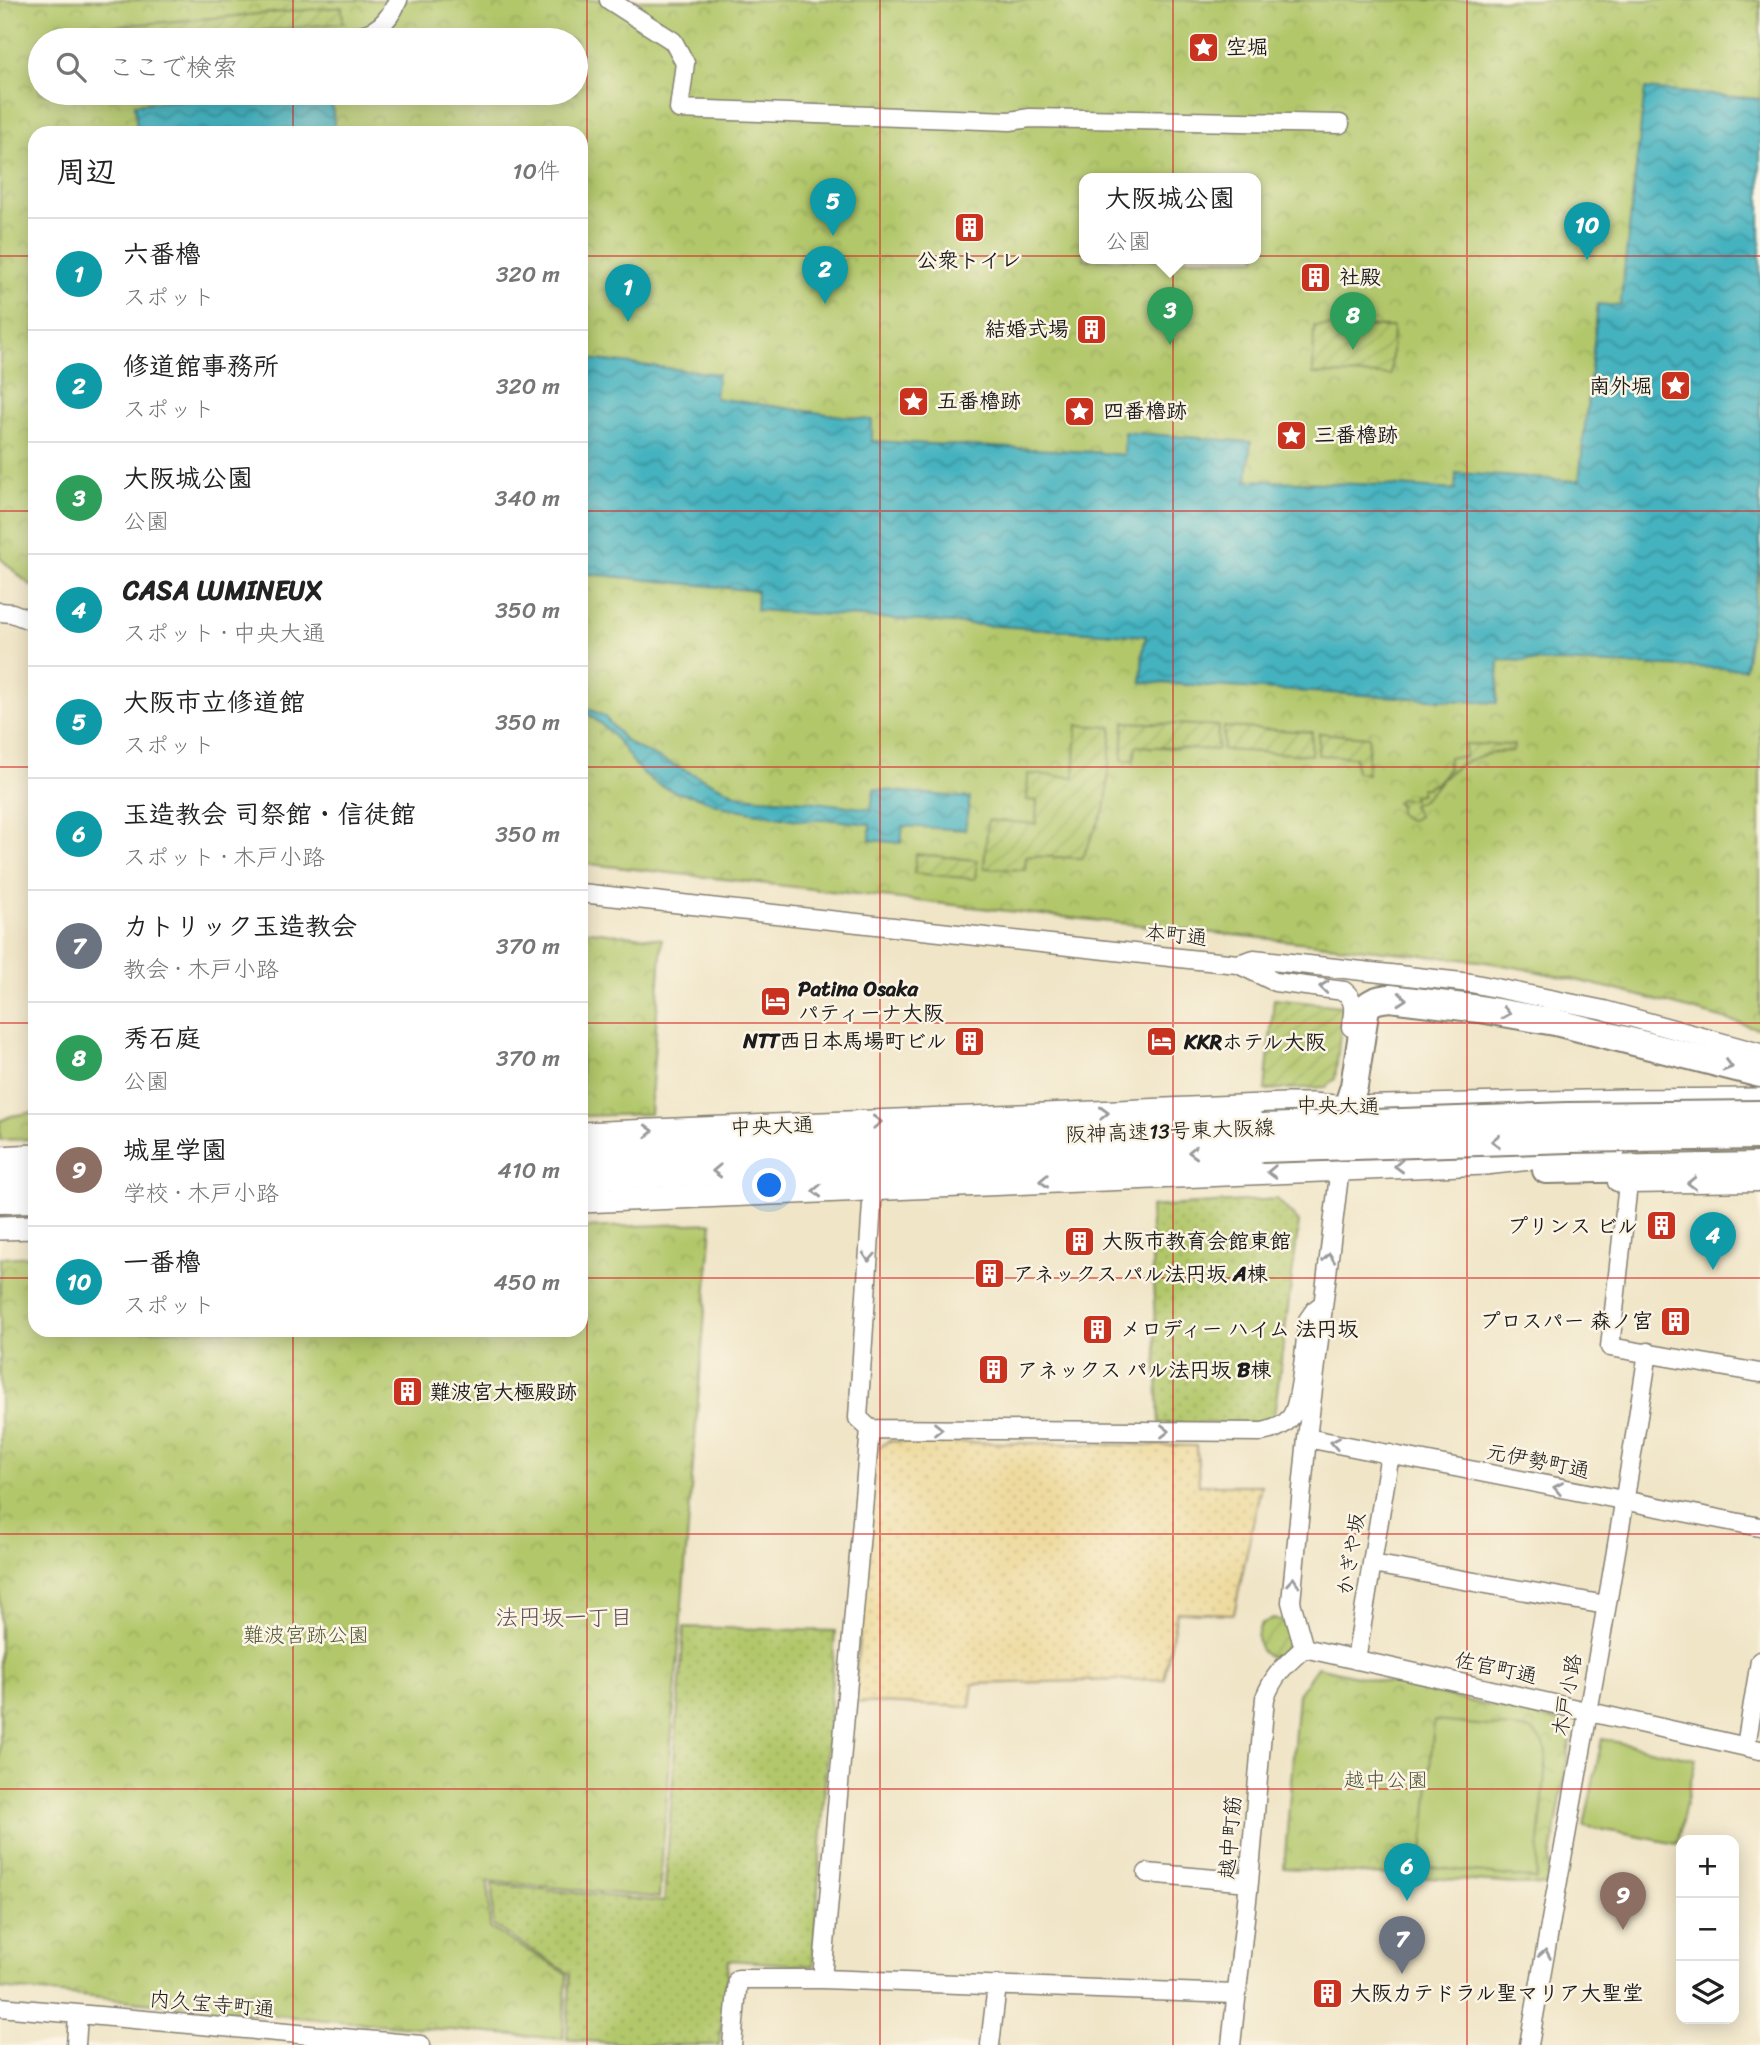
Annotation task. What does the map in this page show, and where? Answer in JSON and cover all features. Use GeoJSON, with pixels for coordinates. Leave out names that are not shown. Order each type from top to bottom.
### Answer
{"type":"FeatureCollection","features":[{"type":"Feature","properties":{"kind":"highway"},"geometry":{"type":"LineString","coordinates":[[1347,1108],[1354,1086],[1366,1007],[1371,1002],[1390,998],[1439,1003],[1555,1022],[1760,1074]]}},
{"type":"Feature","properties":{"kind":"highway","name":"阪神高速13号東大阪線"},"geometry":{"type":"LineString","coordinates":[[588,1177],[1427,1120],[1760,1114]]}},
{"type":"Feature","properties":{"kind":"highway","name":"阪神高速13号東大阪線"},"geometry":{"type":"LineString","coordinates":[[588,1155],[1760,1139]]}},
{"type":"Feature","properties":{"kind":"highway"},"geometry":{"type":"LineString","coordinates":[[1546,1170],[1760,1166]]}},
{"type":"Feature","properties":{"kind":"highway"},"geometry":{"type":"LineString","coordinates":[[0,1179],[28,1177]]}},
{"type":"Feature","properties":{"kind":"highway"},"geometry":{"type":"LineString","coordinates":[[0,1200],[28,1199]]}},
{"type":"Feature","properties":{"kind":"main road","name":"中央大通"},"geometry":{"type":"LineString","coordinates":[[588,1134],[1285,1105],[1347,1108],[1760,1100]]}},
{"type":"Feature","properties":{"kind":"main road"},"geometry":{"type":"LineString","coordinates":[[588,1201],[1485,1163],[1760,1139]]}},
{"type":"Feature","properties":{"kind":"main road"},"geometry":{"type":"LineString","coordinates":[[0,1158],[28,1156]]}},
{"type":"Feature","properties":{"kind":"main road"},"geometry":{"type":"LineString","coordinates":[[0,1228],[28,1227]]}},
{"type":"Feature","properties":{"kind":"street"},"geometry":{"type":"LineString","coordinates":[[378,28],[393,14],[398,0]]}},
{"type":"Feature","properties":{"kind":"street"},"geometry":{"type":"LineString","coordinates":[[609,0],[673,41],[685,63],[679,109],[1010,121],[1030,118],[1340,124]]}},
{"type":"Feature","properties":{"kind":"street"},"geometry":{"type":"LineString","coordinates":[[0,612],[28,619]]}},
{"type":"Feature","properties":{"kind":"street","name":"本町通"},"geometry":{"type":"LineString","coordinates":[[588,894],[1238,964],[1254,959],[1471,983],[1604,1010],[1760,1053]]}},
{"type":"Feature","properties":{"kind":"street"},"geometry":{"type":"LineString","coordinates":[[1238,964],[1275,982],[1339,989],[1351,996],[1353,1009],[1344,1086],[1347,1108],[1307,1438],[1292,1602],[1304,1648]]}},
{"type":"Feature","properties":{"kind":"street"},"geometry":{"type":"LineString","coordinates":[[1485,1163],[1628,1184],[1760,1182]]}},
{"type":"Feature","properties":{"kind":"street"},"geometry":{"type":"LineString","coordinates":[[1628,1184],[1610,1347],[1760,1373]]}},
{"type":"Feature","properties":{"kind":"street"},"geometry":{"type":"LineString","coordinates":[[873,1188],[858,1418],[870,1429],[1272,1430],[1292,1416],[1297,1403],[1308,1320],[1323,1304]]}},
{"type":"Feature","properties":{"kind":"street","name":"木戸小路"},"geometry":{"type":"LineString","coordinates":[[1530,2045],[1625,1501],[1648,1352]]}},
{"type":"Feature","properties":{"kind":"street"},"geometry":{"type":"LineString","coordinates":[[822,1979],[870,1429]]}},
{"type":"Feature","properties":{"kind":"street","name":"元伊勢町通"},"geometry":{"type":"LineString","coordinates":[[1307,1438],[1760,1527]]}},
{"type":"Feature","properties":{"kind":"street","name":"かぎや坂"},"geometry":{"type":"LineString","coordinates":[[1356,1660],[1390,1454]]}},
{"type":"Feature","properties":{"kind":"street"},"geometry":{"type":"LineString","coordinates":[[1372,1564],[1606,1605]]}},
{"type":"Feature","properties":{"kind":"street","name":"佐官町通"},"geometry":{"type":"LineString","coordinates":[[1304,1648],[1753,1748]]}},
{"type":"Feature","properties":{"kind":"street","name":"越中町筋"},"geometry":{"type":"LineString","coordinates":[[1231,2045],[1250,1882],[1265,1698],[1271,1681],[1304,1648]]}},
{"type":"Feature","properties":{"kind":"street"},"geometry":{"type":"LineString","coordinates":[[1753,1748],[1760,1661]]}},
{"type":"Feature","properties":{"kind":"street"},"geometry":{"type":"LineString","coordinates":[[1147,1873],[1250,1882]]}},
{"type":"Feature","properties":{"kind":"street"},"geometry":{"type":"LineString","coordinates":[[732,2045],[738,1979],[822,1979],[1236,1994]]}},
{"type":"Feature","properties":{"kind":"street"},"geometry":{"type":"LineString","coordinates":[[990,2045],[997,1985]]}},
{"type":"Feature","properties":{"kind":"street","name":"内久宝寺町通"},"geometry":{"type":"LineString","coordinates":[[0,2007],[337,2042],[421,2045]]}},
{"type":"Feature","properties":{"kind":"street"},"geometry":{"type":"LineString","coordinates":[[76,2045],[78,2015]]}},
{"type":"Feature","properties":{"kind":"green space"},"geometry":{"type":"Polygon","coordinates":[[[0,0],[1760,0],[1760,1029],[1586,982],[1479,961],[588,864],[588,126],[28,126],[28,583],[0,558],[0,0]]]}},
{"type":"Feature","properties":{"kind":"green space"},"geometry":{"type":"Polygon","coordinates":[[[342,7],[343,23],[290,28],[106,27],[342,7]]]}},
{"type":"Feature","properties":{"kind":"green space"},"geometry":{"type":"Polygon","coordinates":[[[1314,326],[1393,327],[1391,375],[1313,374],[1314,326]]]}},
{"type":"Feature","properties":{"kind":"green space"},"geometry":{"type":"Polygon","coordinates":[[[1124,722],[1218,726],[1217,750],[1136,746],[1134,761],[1122,760],[1124,722]]]}},
{"type":"Feature","properties":{"kind":"green space"},"geometry":{"type":"Polygon","coordinates":[[[1077,725],[1112,727],[1106,806],[1082,858],[1026,856],[1025,870],[984,868],[988,820],[1036,824],[1037,801],[1027,800],[1028,774],[1074,777],[1077,725]]]}},
{"type":"Feature","properties":{"kind":"green space"},"geometry":{"type":"Polygon","coordinates":[[[1224,727],[1312,732],[1311,755],[1223,750],[1224,727]]]}},
{"type":"Feature","properties":{"kind":"green space"},"geometry":{"type":"Polygon","coordinates":[[[1319,733],[1369,737],[1367,774],[1356,772],[1355,757],[1318,755],[1319,733]]]}},
{"type":"Feature","properties":{"kind":"green space"},"geometry":{"type":"Polygon","coordinates":[[[1465,744],[1514,745],[1513,751],[1474,758],[1448,773],[1425,798],[1412,805],[1418,816],[1412,820],[1399,814],[1399,804],[1396,802],[1400,799],[1413,800],[1413,795],[1420,794],[1421,788],[1435,784],[1448,769],[1449,757],[1465,757],[1465,744]]]}},
{"type":"Feature","properties":{"kind":"green space"},"geometry":{"type":"Polygon","coordinates":[[[916,854],[977,860],[975,879],[914,873],[916,854]]]}},
{"type":"Feature","properties":{"kind":"green space"},"geometry":{"type":"Polygon","coordinates":[[[588,931],[662,939],[650,1114],[588,1116],[588,931]]]}},
{"type":"Feature","properties":{"kind":"green space"},"geometry":{"type":"Polygon","coordinates":[[[1274,999],[1343,1008],[1335,1079],[1326,1087],[1265,1090],[1274,999]]]}},
{"type":"Feature","properties":{"kind":"green space"},"geometry":{"type":"Polygon","coordinates":[[[28,1113],[28,1139],[0,1140],[0,1121],[28,1113]]]}},
{"type":"Feature","properties":{"kind":"green space"},"geometry":{"type":"Polygon","coordinates":[[[1277,1199],[1299,1222],[1274,1416],[1259,1423],[1159,1423],[1150,1207],[1277,1199]]]}},
{"type":"Feature","properties":{"kind":"green space","name":"難波宮跡公園"},"geometry":{"type":"Polygon","coordinates":[[[712,1223],[659,1898],[488,1881],[490,1928],[567,1974],[563,2039],[326,2020],[0,1988],[0,1258],[28,1256],[28,1337],[588,1337],[588,1228],[712,1223]]]}},
{"type":"Feature","properties":{"kind":"green space"},"geometry":{"type":"Polygon","coordinates":[[[1273,1618],[1285,1621],[1288,1635],[1283,1652],[1280,1656],[1273,1657],[1260,1648],[1258,1636],[1261,1624],[1273,1618]]]}},
{"type":"Feature","properties":{"kind":"green space"},"geometry":{"type":"Polygon","coordinates":[[[684,1627],[835,1631],[813,1966],[729,1960],[719,2045],[635,2045],[567,2039],[570,1974],[493,1926],[492,1884],[664,1902],[684,1627]]]}},
{"type":"Feature","properties":{"kind":"green space","name":"越中公園"},"geometry":{"type":"Polygon","coordinates":[[[1317,1667],[1561,1722],[1571,1738],[1546,1886],[1284,1868],[1298,1694],[1317,1667]]]}},
{"type":"Feature","properties":{"kind":"green space"},"geometry":{"type":"Polygon","coordinates":[[[1434,1721],[1533,1730],[1547,1751],[1536,1879],[1422,1866],[1434,1721]]]}},
{"type":"Feature","properties":{"kind":"green space"},"geometry":{"type":"Polygon","coordinates":[[[1602,1739],[1696,1759],[1676,1844],[1584,1826],[1602,1739]]]}},
{"type":"Feature","properties":{"kind":"sand"},"geometry":{"type":"Polygon","coordinates":[[[888,1441],[1197,1446],[1199,1485],[1261,1485],[1234,1614],[1177,1612],[1164,1679],[973,1684],[970,1707],[854,1702],[875,1450],[888,1441]]]}},
{"type":"Feature","properties":{"kind":"water","name":"南外堀"},"geometry":{"type":"Polygon","coordinates":[[[1645,89],[1760,99],[1760,561],[1745,669],[1499,660],[1497,703],[1141,682],[1146,636],[756,610],[757,591],[588,574],[588,359],[718,374],[715,398],[872,420],[872,441],[1124,455],[1124,432],[1251,442],[1247,480],[1455,490],[1456,473],[1579,481],[1598,304],[1620,306],[1645,89]]]}},
{"type":"Feature","properties":{"kind":"water"},"geometry":{"type":"Polygon","coordinates":[[[135,105],[332,105],[334,126],[137,126],[135,105]]]}},
{"type":"Feature","properties":{"kind":"water"},"geometry":{"type":"Polygon","coordinates":[[[588,708],[604,716],[624,739],[635,747],[738,795],[871,809],[874,789],[970,798],[965,830],[903,826],[901,843],[870,840],[870,824],[821,819],[803,821],[725,807],[657,784],[640,771],[608,730],[588,714],[588,708]]]}},
{"type":"Feature","properties":{"kind":"place","name":"空堀"},"geometry":{"type":"Point","coordinates":[1203,47]}},
{"type":"Feature","properties":{"kind":"place","name":"公衆トイレ"},"geometry":{"type":"Point","coordinates":[969,228]}},
{"type":"Feature","properties":{"kind":"place","name":"大阪市立修道館"},"geometry":{"type":"Point","coordinates":[833,236]}},
{"type":"Feature","properties":{"kind":"place","name":"一番櫓"},"geometry":{"type":"Point","coordinates":[1587,260]}},
{"type":"Feature","properties":{"kind":"place","name":"社殿"},"geometry":{"type":"Point","coordinates":[1316,277]}},
{"type":"Feature","properties":{"kind":"place","name":"修道館事務所"},"geometry":{"type":"Point","coordinates":[825,304]}},
{"type":"Feature","properties":{"kind":"place","name":"六番櫓"},"geometry":{"type":"Point","coordinates":[628,322]}},
{"type":"Feature","properties":{"kind":"place","name":"結婚式場"},"geometry":{"type":"Point","coordinates":[1092,329]}},
{"type":"Feature","properties":{"kind":"place","name":"大阪城公園"},"geometry":{"type":"Point","coordinates":[1170,345]}},
{"type":"Feature","properties":{"kind":"place","name":"秀石庭"},"geometry":{"type":"Point","coordinates":[1353,350]}},
{"type":"Feature","properties":{"kind":"place","name":"南外堀"},"geometry":{"type":"Point","coordinates":[1675,386]}},
{"type":"Feature","properties":{"kind":"place","name":"五番櫓跡"},"geometry":{"type":"Point","coordinates":[914,401]}},
{"type":"Feature","properties":{"kind":"place","name":"四番櫓跡"},"geometry":{"type":"Point","coordinates":[1080,411]}},
{"type":"Feature","properties":{"kind":"place","name":"三番櫓跡"},"geometry":{"type":"Point","coordinates":[1291,435]}},
{"type":"Feature","properties":{"kind":"place","name":"Patina Osaka パティーナ大阪"},"geometry":{"type":"Point","coordinates":[775,1001]}},
{"type":"Feature","properties":{"kind":"place","name":"NTT西日本馬場町ビル"},"geometry":{"type":"Point","coordinates":[970,1041]}},
{"type":"Feature","properties":{"kind":"place","name":"KKRホテル大阪"},"geometry":{"type":"Point","coordinates":[1161,1042]}},
{"type":"Feature","properties":{"kind":"place","name":"プリンス ビル"},"geometry":{"type":"Point","coordinates":[1661,1226]}},
{"type":"Feature","properties":{"kind":"place","name":"大阪市教育会館東館"},"geometry":{"type":"Point","coordinates":[1079,1241]}},
{"type":"Feature","properties":{"kind":"place","name":"CASA LUMINEUX"},"geometry":{"type":"Point","coordinates":[1713,1270]}},
{"type":"Feature","properties":{"kind":"place","name":"アネックス パル法円坂 A棟"},"geometry":{"type":"Point","coordinates":[990,1274]}},
{"type":"Feature","properties":{"kind":"place","name":"プロスパー 森ノ宮"},"geometry":{"type":"Point","coordinates":[1676,1321]}},
{"type":"Feature","properties":{"kind":"place","name":"メロディー ハイム 法円坂"},"geometry":{"type":"Point","coordinates":[1097,1329]}},
{"type":"Feature","properties":{"kind":"place","name":"アネックス パル法円坂 B棟"},"geometry":{"type":"Point","coordinates":[994,1370]}},
{"type":"Feature","properties":{"kind":"place","name":"難波宮大極殿跡"},"geometry":{"type":"Point","coordinates":[407,1392]}},
{"type":"Feature","properties":{"kind":"place","name":"玉造教会 司祭館・信徒館"},"geometry":{"type":"Point","coordinates":[1407,1901]}},
{"type":"Feature","properties":{"kind":"place","name":"城星学園"},"geometry":{"type":"Point","coordinates":[1623,1930]}},
{"type":"Feature","properties":{"kind":"place","name":"カトリック玉造教会"},"geometry":{"type":"Point","coordinates":[1402,1974]}},
{"type":"Feature","properties":{"kind":"place","name":"大阪カテドラル聖マリア大聖堂"},"geometry":{"type":"Point","coordinates":[1327,1993]}},
{"type":"Feature","properties":{"kind":"district","name":"法円坂一丁目"},"geometry":{"type":"Point","coordinates":[564,1617]}}]}
